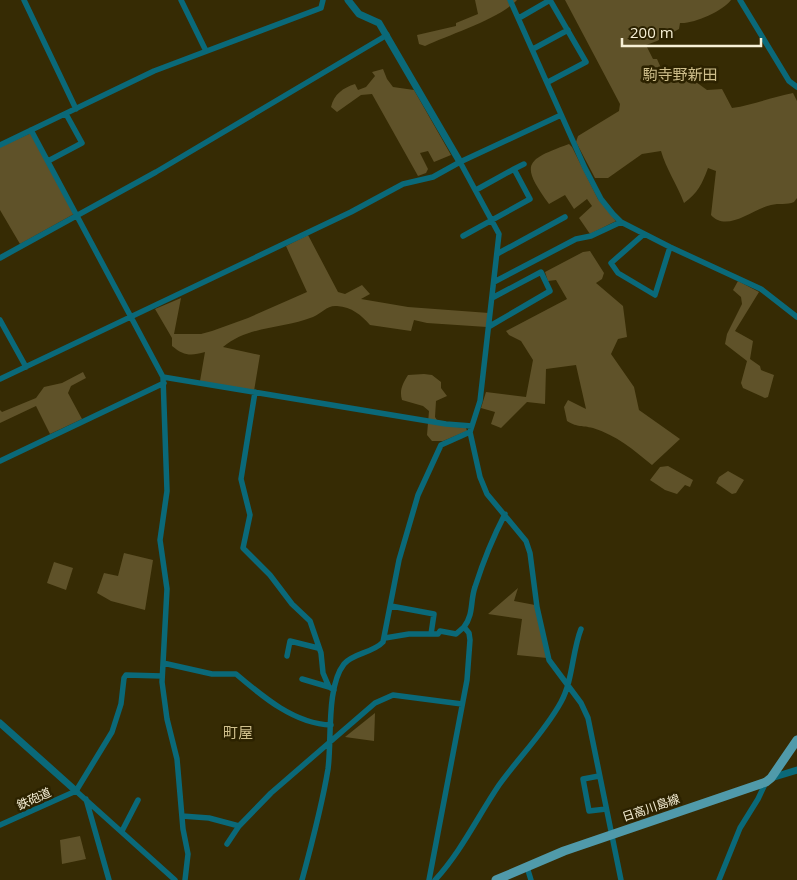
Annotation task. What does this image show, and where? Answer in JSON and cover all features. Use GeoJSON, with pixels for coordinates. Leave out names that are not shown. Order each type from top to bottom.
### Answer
{"type":"FeatureCollection","features":[{"type":"Feature","properties":{"kind":"main road"},"geometry":{"type":"LineString","coordinates":[[768,780],[797,740]]}},
{"type":"Feature","properties":{"kind":"main road","name":"日高川島線"},"geometry":{"type":"LineString","coordinates":[[496,880],[611,835],[768,780]]}},
{"type":"Feature","properties":{"kind":"street"},"geometry":{"type":"LineString","coordinates":[[24,0],[76,109]]}},
{"type":"Feature","properties":{"kind":"street"},"geometry":{"type":"LineString","coordinates":[[181,0],[206,51]]}},
{"type":"Feature","properties":{"kind":"street"},"geometry":{"type":"LineString","coordinates":[[0,145],[154,71],[321,8],[323,0]]}},
{"type":"Feature","properties":{"kind":"street"},"geometry":{"type":"LineString","coordinates":[[348,0],[359,14],[379,23],[387,35],[493,220],[499,234],[480,401],[471,429],[482,485],[526,541],[530,552],[537,607],[549,660],[585,710],[588,718],[611,835],[622,880]]}},
{"type":"Feature","properties":{"kind":"street"},"geometry":{"type":"LineString","coordinates":[[510,0],[601,199],[621,222],[670,248],[762,289],[797,316]]}},
{"type":"Feature","properties":{"kind":"street"},"geometry":{"type":"LineString","coordinates":[[519,18],[550,0],[586,62],[548,82]]}},
{"type":"Feature","properties":{"kind":"street"},"geometry":{"type":"LineString","coordinates":[[740,0],[790,81],[797,87]]}},
{"type":"Feature","properties":{"kind":"street"},"geometry":{"type":"LineString","coordinates":[[532,49],[568,30]]}},
{"type":"Feature","properties":{"kind":"street"},"geometry":{"type":"LineString","coordinates":[[0,258],[77,216],[387,35]]}},
{"type":"Feature","properties":{"kind":"street"},"geometry":{"type":"LineString","coordinates":[[48,161],[82,144],[66,114]]}},
{"type":"Feature","properties":{"kind":"street"},"geometry":{"type":"LineString","coordinates":[[0,379],[342,216],[403,184],[433,176],[561,115]]}},
{"type":"Feature","properties":{"kind":"street"},"geometry":{"type":"LineString","coordinates":[[31,130],[164,380],[168,491],[160,540],[167,589],[162,676],[167,719],[177,759],[182,816],[188,854],[185,880]]}},
{"type":"Feature","properties":{"kind":"street"},"geometry":{"type":"LineString","coordinates":[[476,190],[524,164]]}},
{"type":"Feature","properties":{"kind":"street"},"geometry":{"type":"LineString","coordinates":[[463,236],[530,199],[514,169]]}},
{"type":"Feature","properties":{"kind":"street"},"geometry":{"type":"LineString","coordinates":[[497,254],[565,217]]}},
{"type":"Feature","properties":{"kind":"street"},"geometry":{"type":"LineString","coordinates":[[494,282],[576,239],[591,236],[621,222]]}},
{"type":"Feature","properties":{"kind":"street"},"geometry":{"type":"LineString","coordinates":[[644,234],[611,263],[618,274],[655,295],[670,248]]}},
{"type":"Feature","properties":{"kind":"street"},"geometry":{"type":"LineString","coordinates":[[490,326],[550,291],[540,272],[492,298]]}},
{"type":"Feature","properties":{"kind":"street"},"geometry":{"type":"LineString","coordinates":[[0,320],[26,367]]}},
{"type":"Feature","properties":{"kind":"street"},"geometry":{"type":"LineString","coordinates":[[0,461],[164,380],[255,392],[471,429]]}},
{"type":"Feature","properties":{"kind":"street"},"geometry":{"type":"LineString","coordinates":[[255,392],[241,479],[250,515],[243,548],[270,575],[286,597],[310,620],[321,653],[323,673],[332,688]]}},
{"type":"Feature","properties":{"kind":"street"},"geometry":{"type":"LineString","coordinates":[[302,880],[323,792],[331,740],[332,688],[343,665],[354,658],[372,651],[385,638],[400,560],[422,484],[441,445],[471,429]]}},
{"type":"Feature","properties":{"kind":"street"},"geometry":{"type":"LineString","coordinates":[[385,638],[438,634],[440,630],[456,634],[464,627],[471,617],[473,593],[482,564],[505,514]]}},
{"type":"Feature","properties":{"kind":"street"},"geometry":{"type":"LineString","coordinates":[[391,606],[434,614],[431,634]]}},
{"type":"Feature","properties":{"kind":"street"},"geometry":{"type":"LineString","coordinates":[[429,880],[467,680],[470,640],[469,633],[464,627]]}},
{"type":"Feature","properties":{"kind":"street"},"geometry":{"type":"LineString","coordinates":[[435,880],[450,862],[500,784],[562,702],[568,685],[581,629]]}},
{"type":"Feature","properties":{"kind":"street"},"geometry":{"type":"LineString","coordinates":[[287,656],[290,641],[318,648]]}},
{"type":"Feature","properties":{"kind":"street"},"geometry":{"type":"LineString","coordinates":[[164,663],[212,674],[236,674],[262,697],[304,721],[331,725]]}},
{"type":"Feature","properties":{"kind":"street"},"geometry":{"type":"LineString","coordinates":[[76,791],[112,732],[123,697],[124,678],[126,675],[136,673],[162,676]]}},
{"type":"Feature","properties":{"kind":"street"},"geometry":{"type":"LineString","coordinates":[[302,679],[332,688]]}},
{"type":"Feature","properties":{"kind":"street"},"geometry":{"type":"LineString","coordinates":[[227,844],[239,826],[271,793],[375,703],[393,695],[462,704]]}},
{"type":"Feature","properties":{"kind":"street"},"geometry":{"type":"LineString","coordinates":[[0,723],[175,880]]}},
{"type":"Feature","properties":{"kind":"street"},"geometry":{"type":"LineString","coordinates":[[718,880],[740,828],[768,780],[797,770]]}},
{"type":"Feature","properties":{"kind":"street"},"geometry":{"type":"LineString","coordinates":[[599,776],[582,779],[589,811],[606,809]]}},
{"type":"Feature","properties":{"kind":"street","name":"鉄砲道"},"geometry":{"type":"LineString","coordinates":[[0,825],[76,791]]}},
{"type":"Feature","properties":{"kind":"street"},"geometry":{"type":"LineString","coordinates":[[86,799],[109,880]]}},
{"type":"Feature","properties":{"kind":"street"},"geometry":{"type":"LineString","coordinates":[[122,831],[138,800]]}},
{"type":"Feature","properties":{"kind":"street"},"geometry":{"type":"LineString","coordinates":[[182,816],[209,818],[239,826]]}},
{"type":"Feature","properties":{"kind":"street"},"geometry":{"type":"LineString","coordinates":[[527,867],[530,880]]}},
{"type":"Feature","properties":{"kind":"shaded area"},"geometry":{"type":"Polygon","coordinates":[[[475,0],[517,0],[499,14],[474,26],[425,46],[419,44],[417,35],[456,26],[456,23],[478,14],[475,0]]]}},
{"type":"Feature","properties":{"kind":"shaded area"},"geometry":{"type":"Polygon","coordinates":[[[565,0],[731,0],[708,16],[680,23],[679,29],[646,45],[653,59],[657,59],[661,68],[661,81],[669,83],[686,77],[688,82],[696,82],[707,90],[722,89],[732,108],[793,93],[797,101],[797,198],[794,202],[764,207],[732,221],[724,222],[717,220],[711,215],[716,171],[708,168],[699,188],[684,203],[661,151],[642,154],[608,178],[595,178],[576,142],[578,136],[619,111],[620,104],[565,0]]]}},
{"type":"Feature","properties":{"kind":"shaded area"},"geometry":{"type":"Polygon","coordinates":[[[383,69],[393,87],[414,90],[451,155],[434,162],[428,151],[420,153],[428,169],[426,173],[418,176],[372,94],[361,95],[337,112],[331,107],[334,98],[347,87],[355,84],[358,90],[366,87],[375,76],[372,72],[383,69]]]}},
{"type":"Feature","properties":{"kind":"shaded area"},"geometry":{"type":"Polygon","coordinates":[[[31,133],[74,214],[20,244],[0,210],[0,147],[31,133]]]}},
{"type":"Feature","properties":{"kind":"shaded area"},"geometry":{"type":"Polygon","coordinates":[[[569,144],[598,199],[616,221],[590,234],[579,218],[592,206],[587,199],[574,209],[565,195],[549,204],[531,172],[532,165],[536,159],[543,154],[569,144]]]}},
{"type":"Feature","properties":{"kind":"shaded area"},"geometry":{"type":"Polygon","coordinates":[[[308,235],[338,292],[345,294],[362,285],[370,294],[361,299],[408,307],[489,313],[487,327],[427,323],[414,320],[411,331],[370,325],[352,310],[333,306],[302,321],[244,335],[223,347],[260,355],[254,391],[200,381],[205,352],[188,354],[180,352],[172,346],[172,338],[155,309],[181,298],[174,334],[201,334],[248,318],[307,292],[286,246],[308,235]]]}},
{"type":"Feature","properties":{"kind":"shaded area"},"geometry":{"type":"Polygon","coordinates":[[[590,251],[604,273],[602,279],[596,283],[623,306],[627,337],[618,339],[611,354],[634,387],[639,410],[680,439],[652,465],[617,439],[593,428],[577,426],[567,421],[564,407],[568,400],[586,409],[576,365],[546,369],[545,404],[527,402],[501,428],[491,424],[495,412],[481,408],[486,392],[526,397],[533,360],[521,341],[509,335],[506,331],[567,299],[556,280],[548,281],[545,272],[583,252],[590,251]]]}},
{"type":"Feature","properties":{"kind":"shaded area"},"geometry":{"type":"Polygon","coordinates":[[[738,281],[759,292],[735,331],[753,341],[750,359],[760,366],[761,370],[774,375],[768,397],[765,398],[743,388],[741,383],[747,361],[725,344],[727,334],[742,304],[741,297],[733,290],[738,281]]]}},
{"type":"Feature","properties":{"kind":"shaded area"},"geometry":{"type":"Polygon","coordinates":[[[83,372],[86,378],[71,386],[68,393],[82,419],[50,434],[36,406],[0,423],[0,410],[2,412],[36,398],[44,387],[62,383],[83,372]]]}},
{"type":"Feature","properties":{"kind":"shaded area"},"geometry":{"type":"Polygon","coordinates":[[[408,375],[432,375],[441,382],[441,388],[447,396],[436,401],[435,417],[440,425],[466,428],[467,431],[443,441],[432,441],[427,435],[429,411],[423,406],[402,400],[401,393],[408,375]]]}},
{"type":"Feature","properties":{"kind":"shaded area"},"geometry":{"type":"Polygon","coordinates":[[[668,466],[693,480],[690,487],[685,485],[677,494],[665,490],[650,480],[660,467],[668,466]]]}},
{"type":"Feature","properties":{"kind":"shaded area"},"geometry":{"type":"Polygon","coordinates":[[[728,471],[744,480],[736,493],[732,494],[716,483],[719,477],[728,471]]]}},
{"type":"Feature","properties":{"kind":"shaded area"},"geometry":{"type":"Polygon","coordinates":[[[124,553],[153,560],[145,610],[111,601],[97,593],[104,573],[118,576],[124,553]]]}},
{"type":"Feature","properties":{"kind":"shaded area"},"geometry":{"type":"Polygon","coordinates":[[[54,562],[73,568],[66,590],[47,583],[54,562]]]}},
{"type":"Feature","properties":{"kind":"shaded area"},"geometry":{"type":"Polygon","coordinates":[[[518,588],[514,601],[535,605],[547,658],[517,655],[522,619],[488,614],[518,588]]]}},
{"type":"Feature","properties":{"kind":"shaded area"},"geometry":{"type":"Polygon","coordinates":[[[375,713],[374,741],[345,737],[375,713]]]}},
{"type":"Feature","properties":{"kind":"shaded area"},"geometry":{"type":"Polygon","coordinates":[[[80,836],[86,859],[62,864],[60,840],[80,836]]]}},
{"type":"Feature","properties":{"kind":"district","name":"駒寺野新田"},"geometry":{"type":"Point","coordinates":[680,75]}},
{"type":"Feature","properties":{"kind":"district","name":"町屋"},"geometry":{"type":"Point","coordinates":[238,733]}}]}
